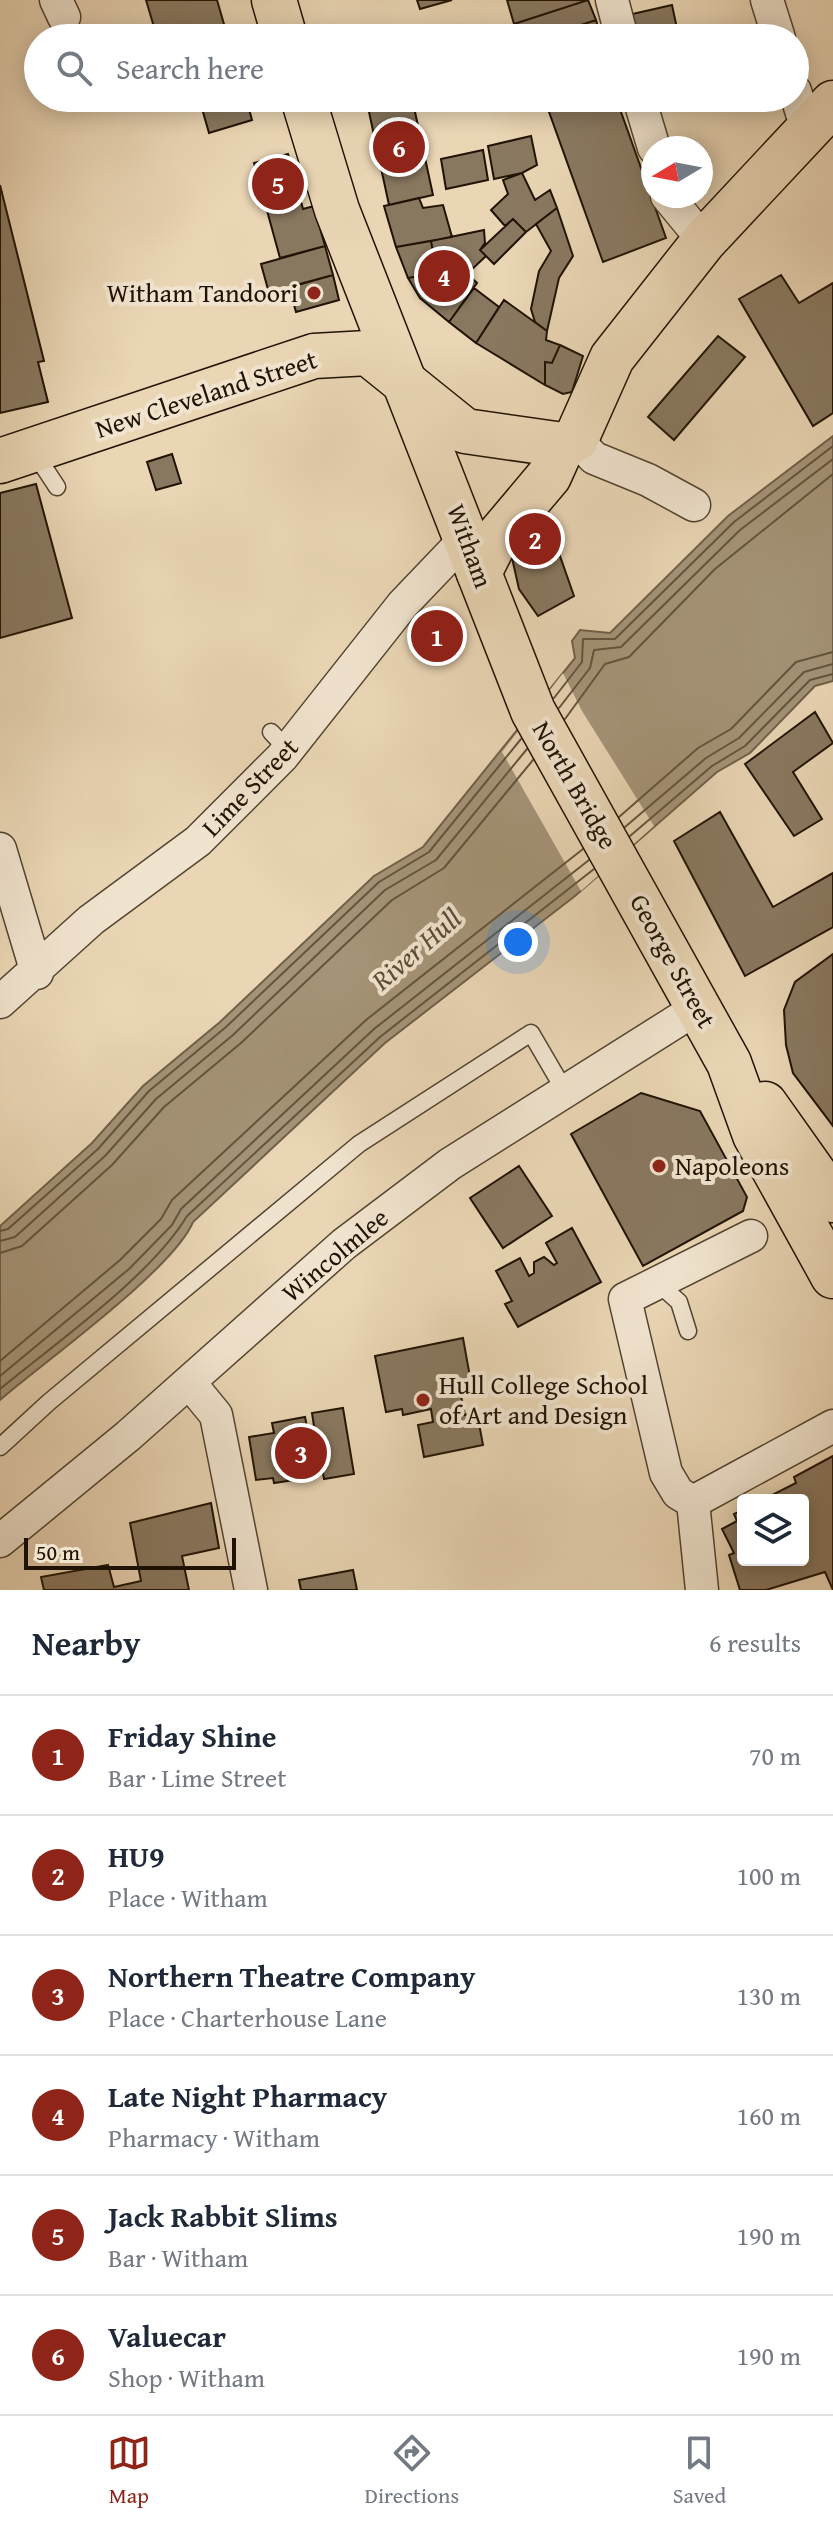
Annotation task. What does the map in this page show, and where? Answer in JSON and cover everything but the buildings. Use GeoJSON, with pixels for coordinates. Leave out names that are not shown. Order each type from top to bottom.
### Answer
{"type":"FeatureCollection","features":[{"type":"Feature","properties":{"kind":"main road"},"geometry":{"type":"LineString","coordinates":[[274,0],[281,24]]}},
{"type":"Feature","properties":{"kind":"main road"},"geometry":{"type":"LineString","coordinates":[[301,0],[307,24]]}},
{"type":"Feature","properties":{"kind":"main road","name":"Witham"},"geometry":{"type":"LineString","coordinates":[[307,112],[337,210],[407,381],[533,711]]}},
{"type":"Feature","properties":{"kind":"main road","name":"Witham"},"geometry":{"type":"LineString","coordinates":[[331,112],[407,381]]}},
{"type":"Feature","properties":{"kind":"main road"},"geometry":{"type":"LineString","coordinates":[[473,555],[496,539],[549,476],[612,358],[704,241],[820,118]]}},
{"type":"Feature","properties":{"kind":"main road","name":"New Cleveland Street"},"geometry":{"type":"LineString","coordinates":[[17,456],[314,356],[368,353],[407,381],[465,431],[569,442]]}},
{"type":"Feature","properties":{"kind":"main road","name":"North Bridge"},"geometry":{"type":"LineString","coordinates":[[533,711],[617,859]]}},
{"type":"Feature","properties":{"kind":"main road","name":"George Street"},"geometry":{"type":"LineString","coordinates":[[617,859],[729,1063],[755,1135],[833,1276]]}},
{"type":"Feature","properties":{"kind":"main road","name":"George Street"},"geometry":{"type":"LineString","coordinates":[[729,1063],[781,1122],[833,1200]]}},
{"type":"Feature","properties":{"kind":"street"},"geometry":{"type":"LineString","coordinates":[[612,0],[618,24]]}},
{"type":"Feature","properties":{"kind":"street"},"geometry":{"type":"LineString","coordinates":[[767,0],[775,24]]}},
{"type":"Feature","properties":{"kind":"street"},"geometry":{"type":"LineString","coordinates":[[643,112],[650,136]]}},
{"type":"Feature","properties":{"kind":"street"},"geometry":{"type":"LineString","coordinates":[[677,208],[704,241]]}},
{"type":"Feature","properties":{"kind":"street"},"geometry":{"type":"LineString","coordinates":[[569,442],[594,458],[648,480],[694,505]]}},
{"type":"Feature","properties":{"kind":"street","name":"Lime Street"},"geometry":{"type":"LineString","coordinates":[[0,1002],[37,973],[91,920],[198,841],[279,741],[348,677],[403,604],[473,555]]}},
{"type":"Feature","properties":{"kind":"street"},"geometry":{"type":"LineString","coordinates":[[0,849],[37,973]]}},
{"type":"Feature","properties":{"kind":"street","name":"Wincolmlee"},"geometry":{"type":"LineString","coordinates":[[0,1541],[189,1382],[344,1244],[450,1164],[699,1007]]}},
{"type":"Feature","properties":{"kind":"street"},"geometry":{"type":"LineString","coordinates":[[693,1502],[678,1493],[666,1473],[625,1299],[751,1236]]}},
{"type":"Feature","properties":{"kind":"street"},"geometry":{"type":"LineString","coordinates":[[189,1382],[216,1415],[251,1590]]}},
{"type":"Feature","properties":{"kind":"street"},"geometry":{"type":"LineString","coordinates":[[693,1502],[833,1426]]}},
{"type":"Feature","properties":{"kind":"street"},"geometry":{"type":"LineString","coordinates":[[693,1502],[702,1590]]}},
{"type":"Feature","properties":{"kind":"lane"},"geometry":{"type":"LineString","coordinates":[[17,456],[57,487]]}},
{"type":"Feature","properties":{"kind":"lane"},"geometry":{"type":"LineString","coordinates":[[0,1447],[49,1402],[359,1144],[531,1033],[566,1093]]}},
{"type":"Feature","properties":{"kind":"lane"},"geometry":{"type":"LineString","coordinates":[[658,1283],[679,1302],[688,1331]]}},
{"type":"Feature","properties":{"kind":"water","name":"River Hull"},"geometry":{"type":"Polygon","coordinates":[[[833,436],[833,681],[815,686],[750,753],[717,772],[575,896],[385,1043],[193,1222],[161,1265],[0,1400],[0,1226],[92,1143],[143,1086],[220,1022],[374,876],[423,847],[575,658],[572,641],[580,630],[610,633],[728,516],[833,436]]]}},
{"type":"Feature","properties":{"kind":"pier"},"geometry":{"type":"Polygon","coordinates":[[[563,673],[582,711],[654,826],[581,891],[502,752],[563,673]]]}},
{"type":"Feature","properties":{"kind":"place","name":"Valuecar"},"geometry":{"type":"Point","coordinates":[399,147]}},
{"type":"Feature","properties":{"kind":"place","name":"Jack Rabbit Slims"},"geometry":{"type":"Point","coordinates":[278,184]}},
{"type":"Feature","properties":{"kind":"place","name":"Late Night Pharmacy"},"geometry":{"type":"Point","coordinates":[444,276]}},
{"type":"Feature","properties":{"kind":"place","name":"Witham Tandoori"},"geometry":{"type":"Point","coordinates":[314,293]}},
{"type":"Feature","properties":{"kind":"place","name":"HU9"},"geometry":{"type":"Point","coordinates":[535,539]}},
{"type":"Feature","properties":{"kind":"place","name":"Friday Shine"},"geometry":{"type":"Point","coordinates":[437,636]}},
{"type":"Feature","properties":{"kind":"place","name":"Napoleons"},"geometry":{"type":"Point","coordinates":[659,1166]}},
{"type":"Feature","properties":{"kind":"place","name":"Hull College School of Art and Design"},"geometry":{"type":"Point","coordinates":[423,1400]}},
{"type":"Feature","properties":{"kind":"place","name":"Northern Theatre Company"},"geometry":{"type":"Point","coordinates":[301,1453]}}]}
